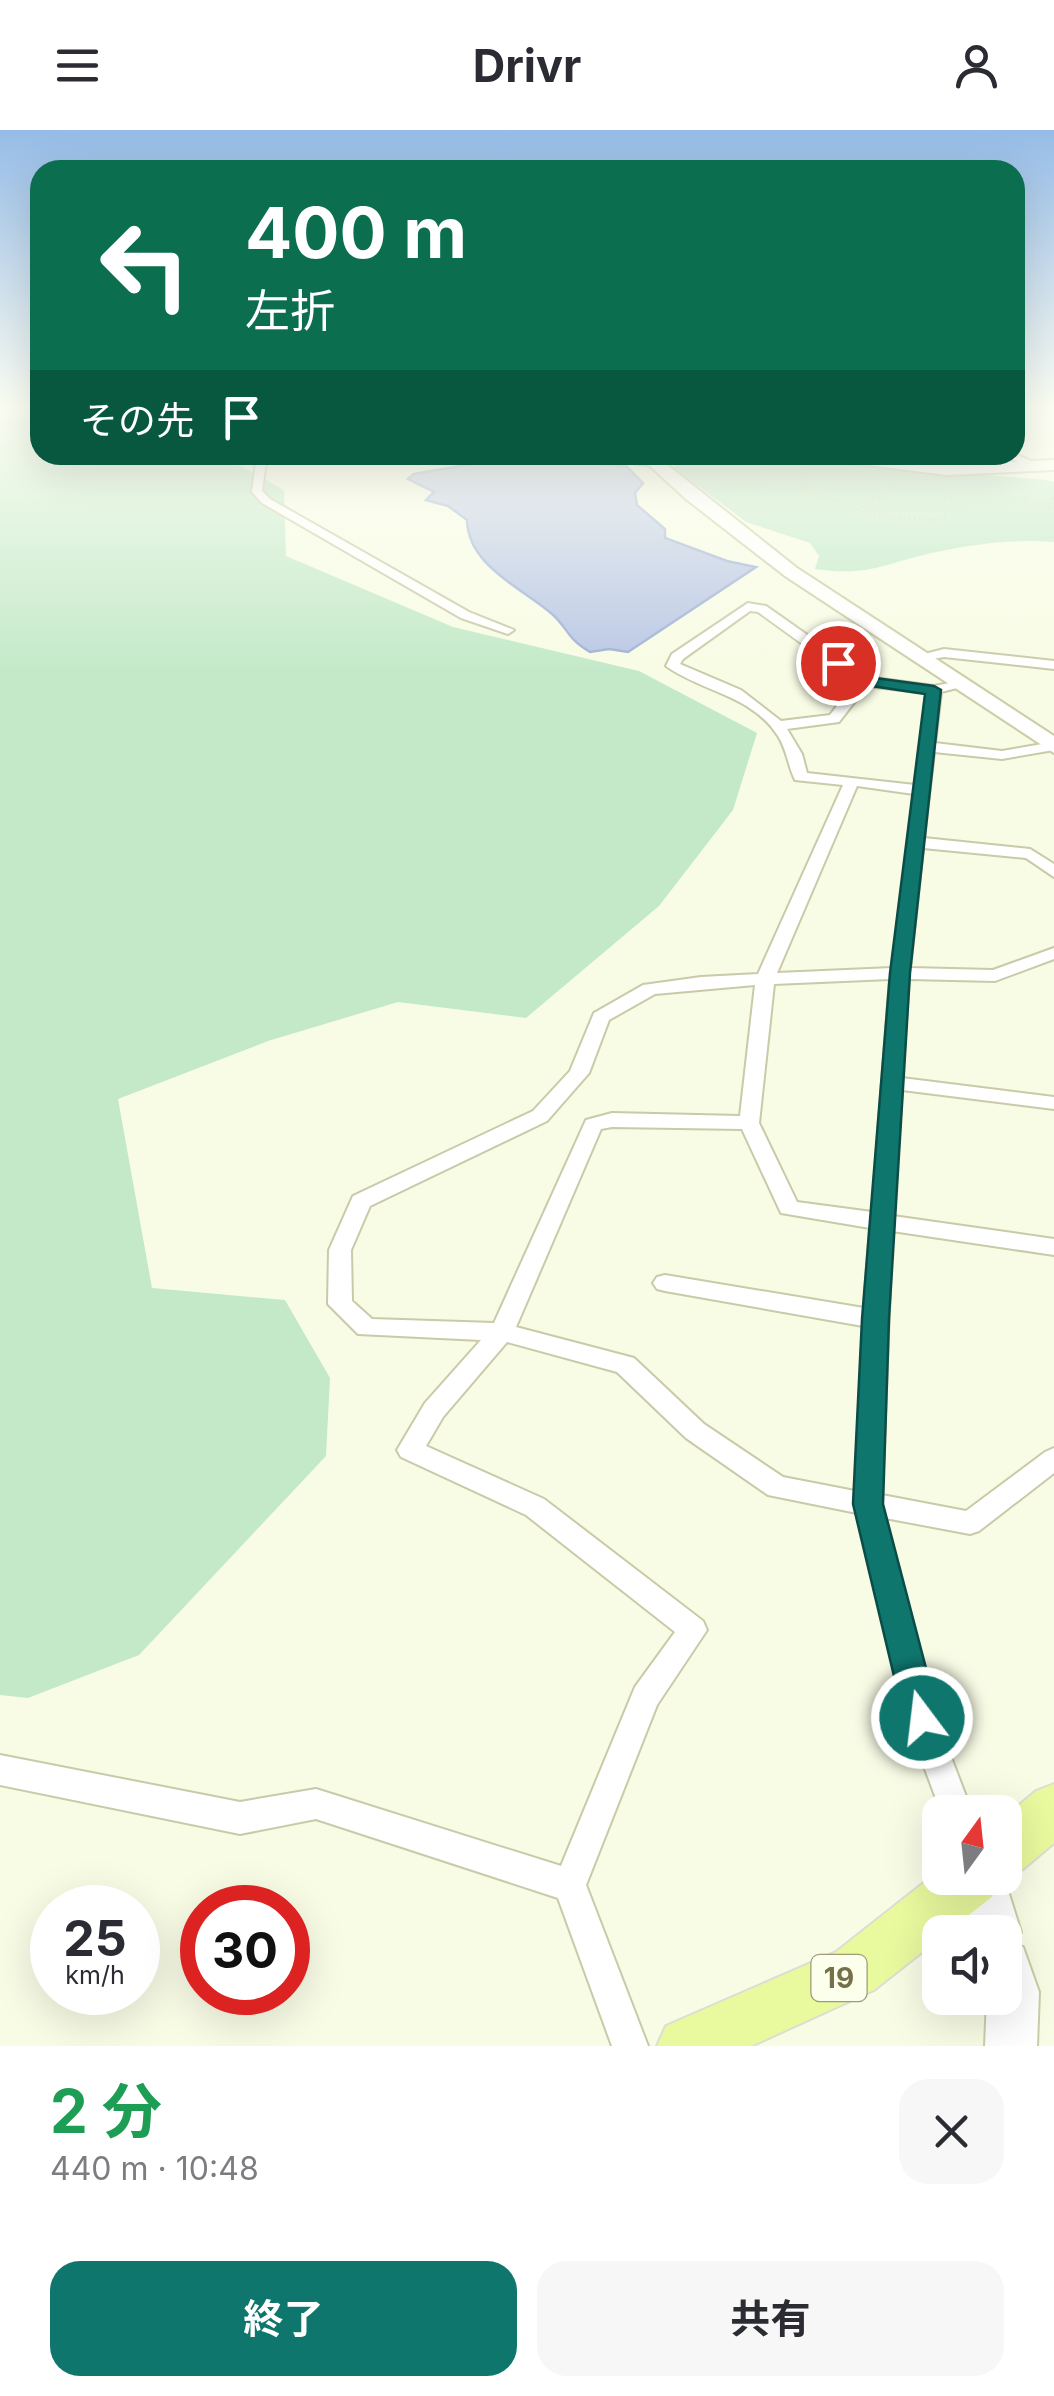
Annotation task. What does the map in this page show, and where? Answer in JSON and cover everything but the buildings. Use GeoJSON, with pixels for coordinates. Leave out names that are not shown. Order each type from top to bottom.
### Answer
{"type":"FeatureCollection","features":[{"type":"Feature","properties":{"kind":"main road"},"geometry":{"type":"LineString","coordinates":[[1022,1836],[1054,1809]]}},
{"type":"Feature","properties":{"kind":"main road","name":"19"},"geometry":{"type":"LineString","coordinates":[[686,2046],[855,1970],[954,1895]]}},
{"type":"Feature","properties":{"kind":"street"},"geometry":{"type":"LineString","coordinates":[[260,495],[464,614],[508,630]]}},
{"type":"Feature","properties":{"kind":"street"},"geometry":{"type":"LineString","coordinates":[[691,495],[1054,746]]}},
{"type":"Feature","properties":{"kind":"street"},"geometry":{"type":"LineString","coordinates":[[922,790],[800,777],[796,751],[782,726],[720,685],[673,666],[677,656],[748,607],[762,609],[863,681],[934,690],[960,683]]}},
{"type":"Feature","properties":{"kind":"street"},"geometry":{"type":"LineString","coordinates":[[920,656],[944,653],[1054,666]]}},
{"type":"Feature","properties":{"kind":"street"},"geometry":{"type":"LineString","coordinates":[[782,726],[834,719],[863,681]]}},
{"type":"Feature","properties":{"kind":"street"},"geometry":{"type":"LineString","coordinates":[[934,690],[900,973],[875,1319],[868,1504],[922,1718],[950,1795]]}},
{"type":"Feature","properties":{"kind":"street"},"geometry":{"type":"LineString","coordinates":[[927,747],[1002,755],[1054,746]]}},
{"type":"Feature","properties":{"kind":"street"},"geometry":{"type":"LineString","coordinates":[[852,781],[765,980],[748,1123],[788,1208],[1054,1247]]}},
{"type":"Feature","properties":{"kind":"street"},"geometry":{"type":"LineString","coordinates":[[916,842],[1030,854],[1054,872]]}},
{"type":"Feature","properties":{"kind":"street"},"geometry":{"type":"LineString","coordinates":[[1054,953],[995,976],[900,973],[650,989],[601,1017],[579,1073],[540,1116],[361,1201],[340,1250],[340,1304],[366,1328],[502,1332],[625,1365],[694,1431],[777,1487],[970,1523],[1054,1459]]}},
{"type":"Feature","properties":{"kind":"street"},"geometry":{"type":"LineString","coordinates":[[894,1084],[1054,1103]]}},
{"type":"Feature","properties":{"kind":"street"},"geometry":{"type":"LineString","coordinates":[[630,2046],[570,1884],[645,1697],[693,1630],[535,1507],[410,1450],[434,1410],[502,1332],[593,1125],[612,1120],[748,1123]]}},
{"type":"Feature","properties":{"kind":"street"},"geometry":{"type":"LineString","coordinates":[[665,1283],[875,1319]]}},
{"type":"Feature","properties":{"kind":"street"},"geometry":{"type":"LineString","coordinates":[[0,1770],[240,1818],[316,1804],[570,1884]]}},
{"type":"Feature","properties":{"kind":"street"},"geometry":{"type":"LineString","coordinates":[[1011,2046],[1012,2015]]}},
{"type":"Feature","properties":{"kind":"path"},"geometry":{"type":"LineString","coordinates":[[817,495],[847,503],[862,512],[918,522],[944,517],[945,498],[955,495]]}},
{"type":"Feature","properties":{"kind":"path"},"geometry":{"type":"LineString","coordinates":[[993,495],[1054,508]]}},
{"type":"Feature","properties":{"kind":"path"},"geometry":{"type":"LineString","coordinates":[[808,505],[821,497]]}},
{"type":"Feature","properties":{"kind":"path"},"geometry":{"type":"LineString","coordinates":[[862,512],[870,497],[887,499]]}},
{"type":"Feature","properties":{"kind":"green space"},"geometry":{"type":"Polygon","coordinates":[[[0,495],[284,495],[286,556],[453,627],[639,671],[757,733],[733,810],[659,906],[526,1018],[398,1002],[268,1041],[118,1099],[152,1288],[285,1300],[330,1378],[326,1456],[139,1655],[28,1698],[0,1695],[0,495]]]}},
{"type":"Feature","properties":{"kind":"green space"},"geometry":{"type":"Polygon","coordinates":[[[711,495],[1054,495],[1054,542],[966,547],[865,570],[815,569],[819,556],[810,543],[746,522],[711,495]]]}},
{"type":"Feature","properties":{"kind":"water"},"geometry":{"type":"Polygon","coordinates":[[[431,495],[635,495],[637,505],[665,529],[665,538],[727,561],[756,567],[628,652],[590,652],[552,614],[486,563],[476,550],[467,520],[448,506],[426,500],[431,495]]]}},
{"type":"Feature","properties":{"kind":"route"},"geometry":{"type":"LineString","coordinates":[[838,663],[863,681],[934,690],[900,973],[875,1319],[868,1504],[922,1718]]}}]}
